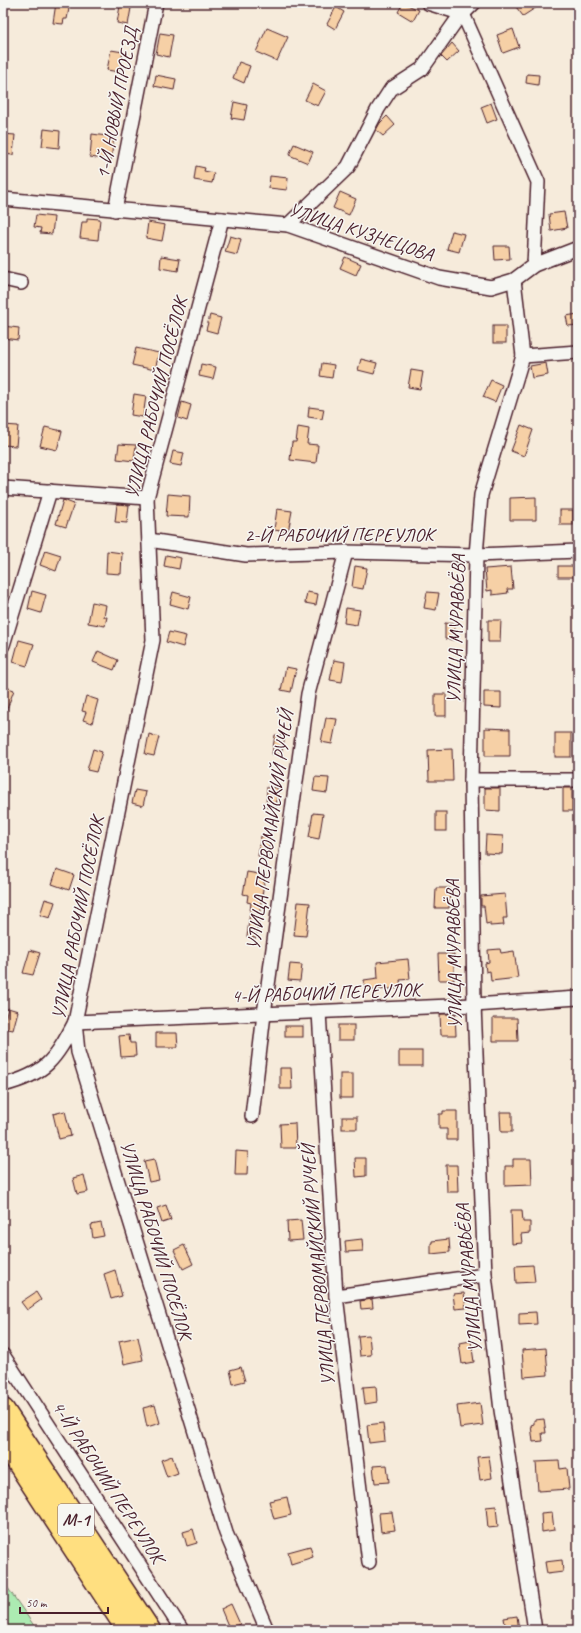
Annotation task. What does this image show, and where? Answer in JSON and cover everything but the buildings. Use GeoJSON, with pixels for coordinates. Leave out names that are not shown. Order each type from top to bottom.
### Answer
{"type":"FeatureCollection","features":[{"type":"Feature","properties":{"kind":"highway","name":"М-1"},"geometry":{"type":"LineString","coordinates":[[3,1410],[148,1630]]}},
{"type":"Feature","properties":{"kind":"highway","name":"М-1"},"geometry":{"type":"LineString","coordinates":[[3,1439],[128,1630]]}},
{"type":"Feature","properties":{"kind":"street","name":"1-Й НОВЫЙ ПРОЕЗД"},"geometry":{"type":"LineString","coordinates":[[115,210],[156,3]]}},
{"type":"Feature","properties":{"kind":"street"},"geometry":{"type":"LineString","coordinates":[[288,225],[348,167],[378,109],[391,90],[422,69],[456,21],[474,3]]}},
{"type":"Feature","properties":{"kind":"street"},"geometry":{"type":"LineString","coordinates":[[432,4],[462,14],[538,182],[534,265]]}},
{"type":"Feature","properties":{"kind":"street","name":"УЛИЦА КУЗНЕЦОВА"},"geometry":{"type":"LineString","coordinates":[[3,199],[288,225],[439,278],[491,287],[514,280],[534,265],[578,248]]}},
{"type":"Feature","properties":{"kind":"street","name":"УЛИЦА РАБОЧИЙ ПОСЁЛОК"},"geometry":{"type":"LineString","coordinates":[[222,219],[147,498],[153,640],[75,1022],[78,1052],[224,1525],[267,1630]]}},
{"type":"Feature","properties":{"kind":"street"},"geometry":{"type":"LineString","coordinates":[[3,279],[21,283]]}},
{"type":"Feature","properties":{"kind":"street","name":"УЛИЦА МУРАВЬЁВА"},"geometry":{"type":"LineString","coordinates":[[514,280],[523,356],[481,495],[476,555],[471,780],[474,1006],[485,1276],[501,1410],[534,1630]]}},
{"type":"Feature","properties":{"kind":"street"},"geometry":{"type":"LineString","coordinates":[[523,356],[578,352]]}},
{"type":"Feature","properties":{"kind":"street"},"geometry":{"type":"LineString","coordinates":[[3,488],[147,498]]}},
{"type":"Feature","properties":{"kind":"street"},"geometry":{"type":"LineString","coordinates":[[3,645],[50,491]]}},
{"type":"Feature","properties":{"kind":"street","name":"2-Й РАБОЧИЙ ПЕРЕУЛОК"},"geometry":{"type":"LineString","coordinates":[[149,540],[246,555],[346,552],[476,555],[578,551]]}},
{"type":"Feature","properties":{"kind":"street","name":"УЛИЦА ПЕРВОМАЙСКИЙ РУЧЕЙ"},"geometry":{"type":"LineString","coordinates":[[252,1116],[264,1014],[308,694],[346,552]]}},
{"type":"Feature","properties":{"kind":"street"},"geometry":{"type":"LineString","coordinates":[[471,780],[578,780]]}},
{"type":"Feature","properties":{"kind":"street","name":"4-Й РАБОЧИЙ ПЕРЕУЛОК"},"geometry":{"type":"LineString","coordinates":[[75,1022],[474,1006],[578,998]]}},
{"type":"Feature","properties":{"kind":"street","name":"УЛИЦА ПЕРВОМАЙСКИЙ РУЧЕЙ"},"geometry":{"type":"LineString","coordinates":[[319,1012],[336,1296],[369,1562]]}},
{"type":"Feature","properties":{"kind":"street"},"geometry":{"type":"LineString","coordinates":[[3,1085],[19,1081],[36,1074],[48,1064],[62,1047],[75,1022]]}},
{"type":"Feature","properties":{"kind":"street"},"geometry":{"type":"LineString","coordinates":[[336,1296],[485,1276]]}},
{"type":"Feature","properties":{"kind":"street","name":"4-Й РАБОЧИЙ ПЕРЕУЛОК"},"geometry":{"type":"LineString","coordinates":[[3,1355],[182,1630]]}},
{"type":"Feature","properties":{"kind":"green space"},"geometry":{"type":"Polygon","coordinates":[[[3,1581],[37,1630],[3,1630],[3,1581]]]}}]}
